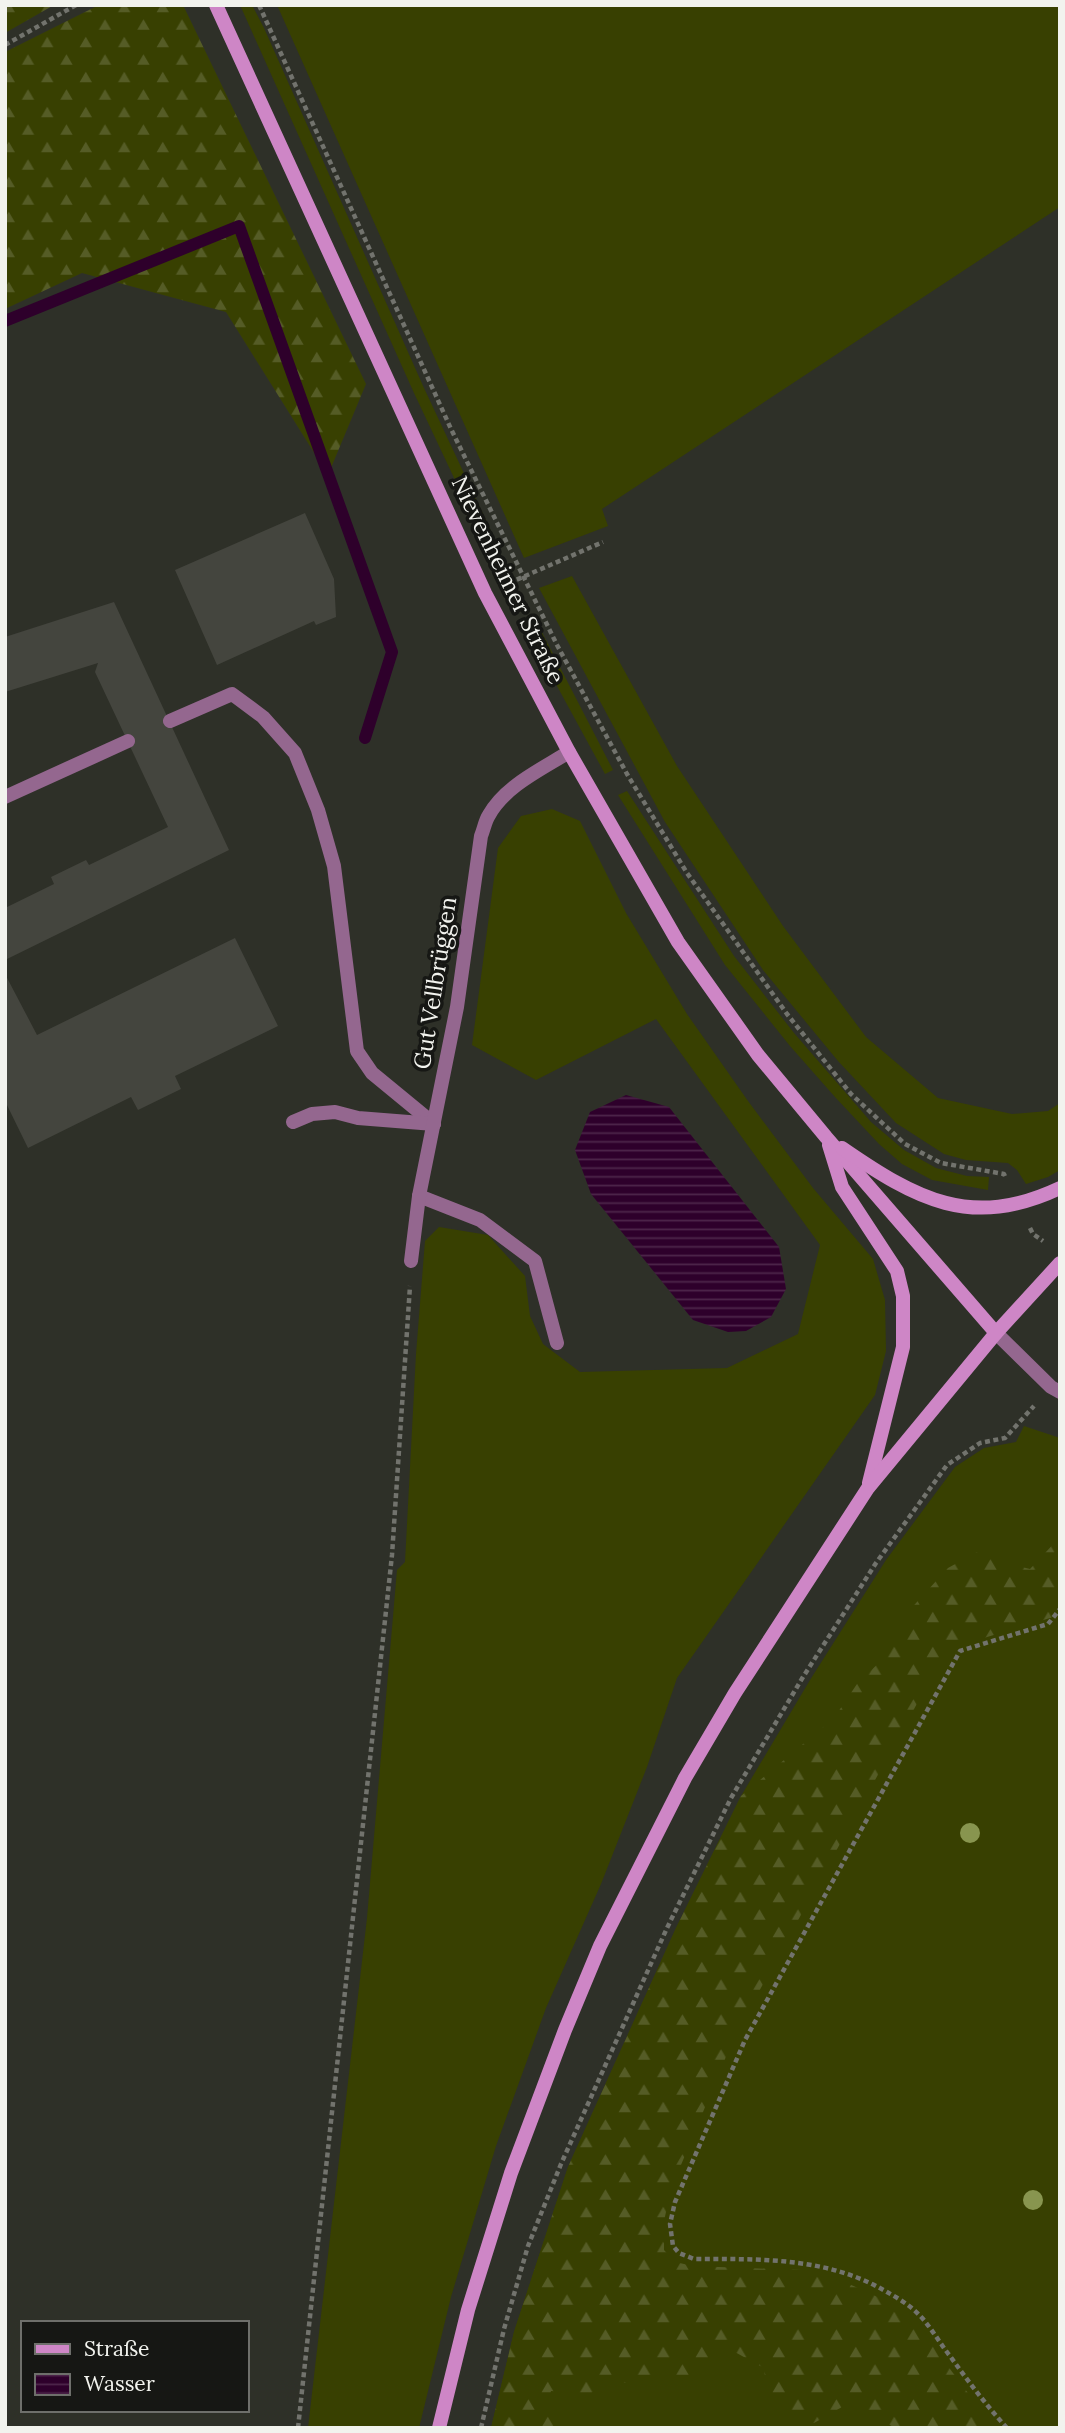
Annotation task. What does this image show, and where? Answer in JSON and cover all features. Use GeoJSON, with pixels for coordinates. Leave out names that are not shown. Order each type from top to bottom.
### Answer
{"type":"FeatureCollection","features":[{"type":"Feature","properties":{"kind":"main road","name":"Nievenheimer Straße"},"geometry":{"type":"LineString","coordinates":[[216,5],[485,593],[569,752],[678,942],[758,1055],[826,1138],[996,1333]]}},
{"type":"Feature","properties":{"kind":"main road"},"geometry":{"type":"LineString","coordinates":[[826,1138],[877,1172],[920,1196],[941,1203],[964,1207],[1018,1205],[1060,1188]]}},
{"type":"Feature","properties":{"kind":"main road"},"geometry":{"type":"LineString","coordinates":[[826,1138],[842,1187],[897,1271],[903,1296],[903,1346],[867,1488]]}},
{"type":"Feature","properties":{"kind":"main road"},"geometry":{"type":"LineString","coordinates":[[439,2428],[468,2310],[511,2173],[565,2030],[600,1946],[685,1777],[735,1693],[867,1488],[996,1333],[1060,1263]]}},
{"type":"Feature","properties":{"kind":"street"},"geometry":{"type":"LineString","coordinates":[[170,721],[232,694],[263,717],[295,753],[318,810],[334,866],[357,1051],[372,1073],[434,1124]]}},
{"type":"Feature","properties":{"kind":"street"},"geometry":{"type":"LineString","coordinates":[[5,797],[128,741]]}},
{"type":"Feature","properties":{"kind":"street","name":"Gut Vellbrüggen"},"geometry":{"type":"LineString","coordinates":[[411,1261],[419,1196],[457,1007],[481,836],[489,815],[501,799],[527,777],[569,752]]}},
{"type":"Feature","properties":{"kind":"street"},"geometry":{"type":"LineString","coordinates":[[293,1122],[312,1114],[335,1112],[358,1118],[434,1124]]}},
{"type":"Feature","properties":{"kind":"street"},"geometry":{"type":"LineString","coordinates":[[419,1196],[480,1220],[535,1261],[557,1343]]}},
{"type":"Feature","properties":{"kind":"street"},"geometry":{"type":"LineString","coordinates":[[996,1333],[1055,1389]]}},
{"type":"Feature","properties":{"kind":"path"},"geometry":{"type":"LineString","coordinates":[[5,45],[76,5]]}},
{"type":"Feature","properties":{"kind":"path"},"geometry":{"type":"LineString","coordinates":[[260,5],[451,429],[523,576],[557,645],[634,785],[687,873],[787,1014],[851,1094],[905,1143],[941,1163],[1004,1174],[1033,1234],[1051,1248]]}},
{"type":"Feature","properties":{"kind":"path"},"geometry":{"type":"LineString","coordinates":[[485,593],[603,542]]}},
{"type":"Feature","properties":{"kind":"path"},"geometry":{"type":"LineString","coordinates":[[298,2428],[392,1555],[411,1261]]}},
{"type":"Feature","properties":{"kind":"path"},"geometry":{"type":"LineString","coordinates":[[481,2428],[504,2329],[528,2246],[561,2164],[667,1928],[731,1798],[803,1677],[876,1563],[947,1465],[980,1443],[1005,1438],[1055,1389]]}},
{"type":"Feature","properties":{"kind":"path"},"geometry":{"type":"LineString","coordinates":[[1007,2428],[979,2396],[924,2320],[897,2298],[853,2275],[820,2266],[779,2260],[686,2257],[673,2246],[670,2224],[678,2192],[745,2040],[960,1651],[1048,1624],[1060,1609]]}},
{"type":"Feature","properties":{"kind":"green space"},"geometry":{"type":"Polygon","coordinates":[[[5,5],[54,5],[5,33],[5,5]]]}},
{"type":"Feature","properties":{"kind":"green space"},"geometry":{"type":"Polygon","coordinates":[[[99,5],[183,5],[366,384],[328,475],[226,312],[82,273],[5,309],[5,52],[99,5]]]}},
{"type":"Feature","properties":{"kind":"green space"},"geometry":{"type":"Polygon","coordinates":[[[240,5],[252,5],[264,28],[424,388],[499,548],[489,552],[414,393],[240,5]]]}},
{"type":"Feature","properties":{"kind":"green space"},"geometry":{"type":"Polygon","coordinates":[[[277,5],[1060,5],[1060,207],[602,509],[608,526],[524,558],[277,5]]]}},
{"type":"Feature","properties":{"kind":"green space"},"geometry":{"type":"Polygon","coordinates":[[[572,576],[677,766],[783,926],[866,1037],[938,1098],[1012,1114],[1048,1111],[1060,1103],[1060,1170],[1026,1184],[1017,1170],[1008,1163],[966,1160],[944,1154],[896,1123],[838,1061],[763,970],[665,822],[539,588],[572,576]]]}},
{"type":"Feature","properties":{"kind":"green space"},"geometry":{"type":"Polygon","coordinates":[[[533,615],[613,770],[605,774],[521,620],[533,615]]]}},
{"type":"Feature","properties":{"kind":"green space"},"geometry":{"type":"Polygon","coordinates":[[[627,791],[734,956],[794,1033],[871,1122],[904,1150],[936,1168],[967,1176],[989,1177],[988,1190],[932,1180],[902,1164],[879,1144],[835,1097],[725,965],[618,795],[627,791]]]}},
{"type":"Feature","properties":{"kind":"green space"},"geometry":{"type":"Polygon","coordinates":[[[552,809],[580,821],[626,913],[687,1014],[813,1188],[873,1259],[885,1300],[886,1351],[875,1395],[677,1678],[647,1767],[601,1884],[546,2008],[496,2146],[451,2297],[419,2428],[308,2428],[367,1918],[397,1570],[405,1562],[425,1241],[439,1227],[488,1235],[525,1276],[530,1316],[543,1344],[580,1372],[727,1368],[798,1334],[820,1245],[656,1019],[536,1080],[472,1045],[498,848],[521,816],[552,809]]]}},
{"type":"Feature","properties":{"kind":"green space"},"geometry":{"type":"Polygon","coordinates":[[[1024,1426],[1060,1438],[1060,2428],[491,2428],[514,2332],[568,2167],[676,1928],[741,1796],[886,1560],[955,1467],[984,1448],[1016,1442],[1024,1426]]]}},
{"type":"Feature","properties":{"kind":"green space"},"geometry":{"type":"Polygon","coordinates":[[[1060,1537],[1060,1615],[947,1649],[735,2035],[671,2189],[664,2221],[664,2250],[675,2262],[693,2266],[801,2270],[836,2278],[893,2304],[920,2323],[941,2357],[998,2428],[895,2428],[864,2410],[842,2407],[814,2423],[790,2423],[768,2404],[764,2368],[733,2351],[686,2378],[661,2377],[644,2384],[616,2382],[589,2394],[551,2391],[547,2407],[564,2416],[572,2428],[491,2428],[514,2332],[568,2167],[676,1928],[741,1796],[834,1718],[857,1684],[888,1654],[906,1614],[948,1568],[977,1552],[996,1555],[1010,1564],[1030,1569],[1060,1537]]]}},
{"type":"Feature","properties":{"kind":"water"},"geometry":{"type":"Polygon","coordinates":[[[626,1095],[669,1107],[779,1247],[786,1289],[771,1317],[746,1331],[728,1332],[693,1320],[591,1194],[575,1150],[590,1112],[626,1095]]]}},
{"type":"Feature","properties":{"kind":"building"},"geometry":{"type":"Polygon","coordinates":[[[305,513],[334,579],[336,617],[316,625],[314,621],[217,665],[175,570],[305,513]]]}},
{"type":"Feature","properties":{"kind":"building"},"geometry":{"type":"Polygon","coordinates":[[[114,602],[229,850],[5,960],[5,908],[54,884],[51,877],[86,860],[89,865],[168,827],[95,672],[98,663],[5,692],[5,637],[114,602]]]}},
{"type":"Feature","properties":{"kind":"building"},"geometry":{"type":"Polygon","coordinates":[[[235,938],[278,1026],[175,1076],[181,1089],[138,1110],[131,1097],[28,1148],[5,1101],[5,974],[37,1035],[235,938]]]}},
{"type":"Feature","properties":{"kind":"waterway"},"geometry":{"type":"LineString","coordinates":[[5,321],[239,226],[392,652],[365,738]]}}]}
